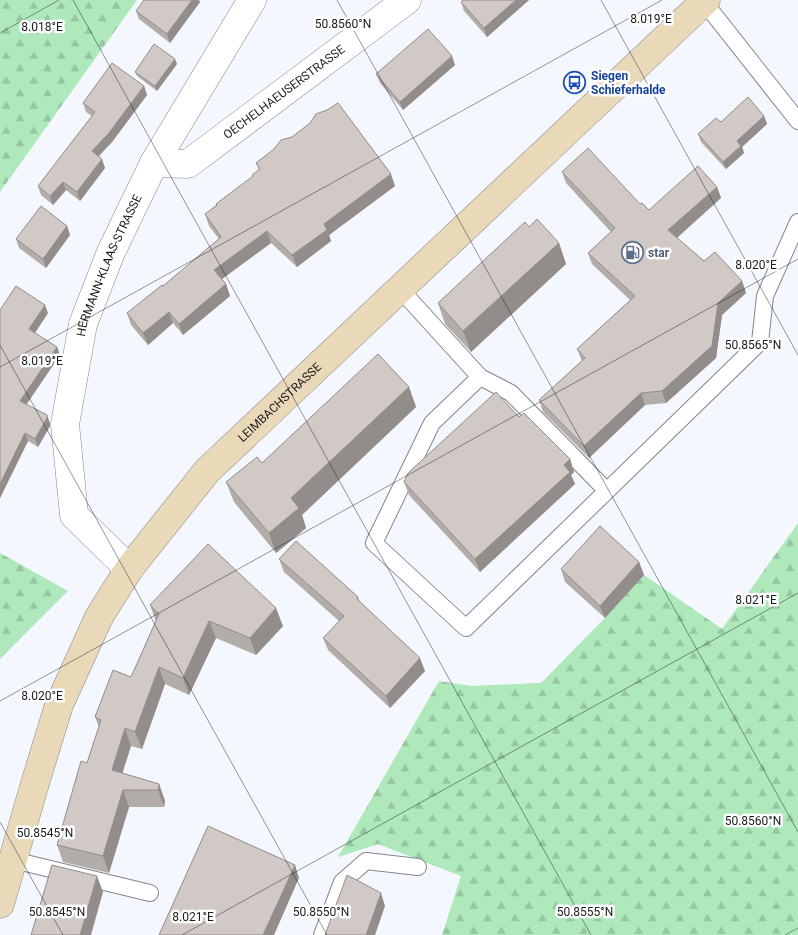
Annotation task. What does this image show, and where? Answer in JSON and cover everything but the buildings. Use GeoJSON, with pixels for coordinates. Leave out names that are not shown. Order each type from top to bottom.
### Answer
{"type":"FeatureCollection","features":[{"type":"Feature","properties":{"kind":"main road","name":"LEIMBACHSTRASSE"},"geometry":{"type":"LineString","coordinates":[[0,904],[59,706],[99,617],[128,569],[207,472],[705,1]]}},
{"type":"Feature","properties":{"kind":"street","name":"HERMANN-KLAAS-STRASSE"},"geometry":{"type":"LineString","coordinates":[[128,569],[74,515],[65,424],[83,324],[111,252],[154,163],[252,0]]}},
{"type":"Feature","properties":{"kind":"street","name":"OECHELHAEUSERSTRASSE"},"geometry":{"type":"LineString","coordinates":[[154,163],[188,164],[407,0]]}},
{"type":"Feature","properties":{"kind":"lane"},"geometry":{"type":"LineString","coordinates":[[705,1],[798,121]]}},
{"type":"Feature","properties":{"kind":"lane"},"geometry":{"type":"LineString","coordinates":[[480,377],[432,423],[374,543],[466,628],[760,342],[765,296],[798,222]]}},
{"type":"Feature","properties":{"kind":"lane"},"geometry":{"type":"LineString","coordinates":[[400,289],[480,377],[511,393],[606,491]]}},
{"type":"Feature","properties":{"kind":"lane"},"geometry":{"type":"LineString","coordinates":[[13,860],[150,893]]}},
{"type":"Feature","properties":{"kind":"lane"},"geometry":{"type":"LineString","coordinates":[[322,935],[342,882],[366,861],[418,867]]}},
{"type":"Feature","properties":{"kind":"green space"},"geometry":{"type":"Polygon","coordinates":[[[0,0],[137,0],[0,192],[0,0]]]}},
{"type":"Feature","properties":{"kind":"green space"},"geometry":{"type":"Polygon","coordinates":[[[798,523],[798,935],[442,935],[461,876],[378,844],[338,857],[439,681],[471,686],[541,683],[644,575],[722,629],[798,523]]]}},
{"type":"Feature","properties":{"kind":"green space"},"geometry":{"type":"Polygon","coordinates":[[[0,553],[68,591],[0,659],[0,553]]]}},
{"type":"Feature","properties":{"kind":"place","name":"Siegen Schieferhalde"},"geometry":{"type":"Point","coordinates":[575,83]}},
{"type":"Feature","properties":{"kind":"place","name":"star"},"geometry":{"type":"Point","coordinates":[632,253]}}]}
